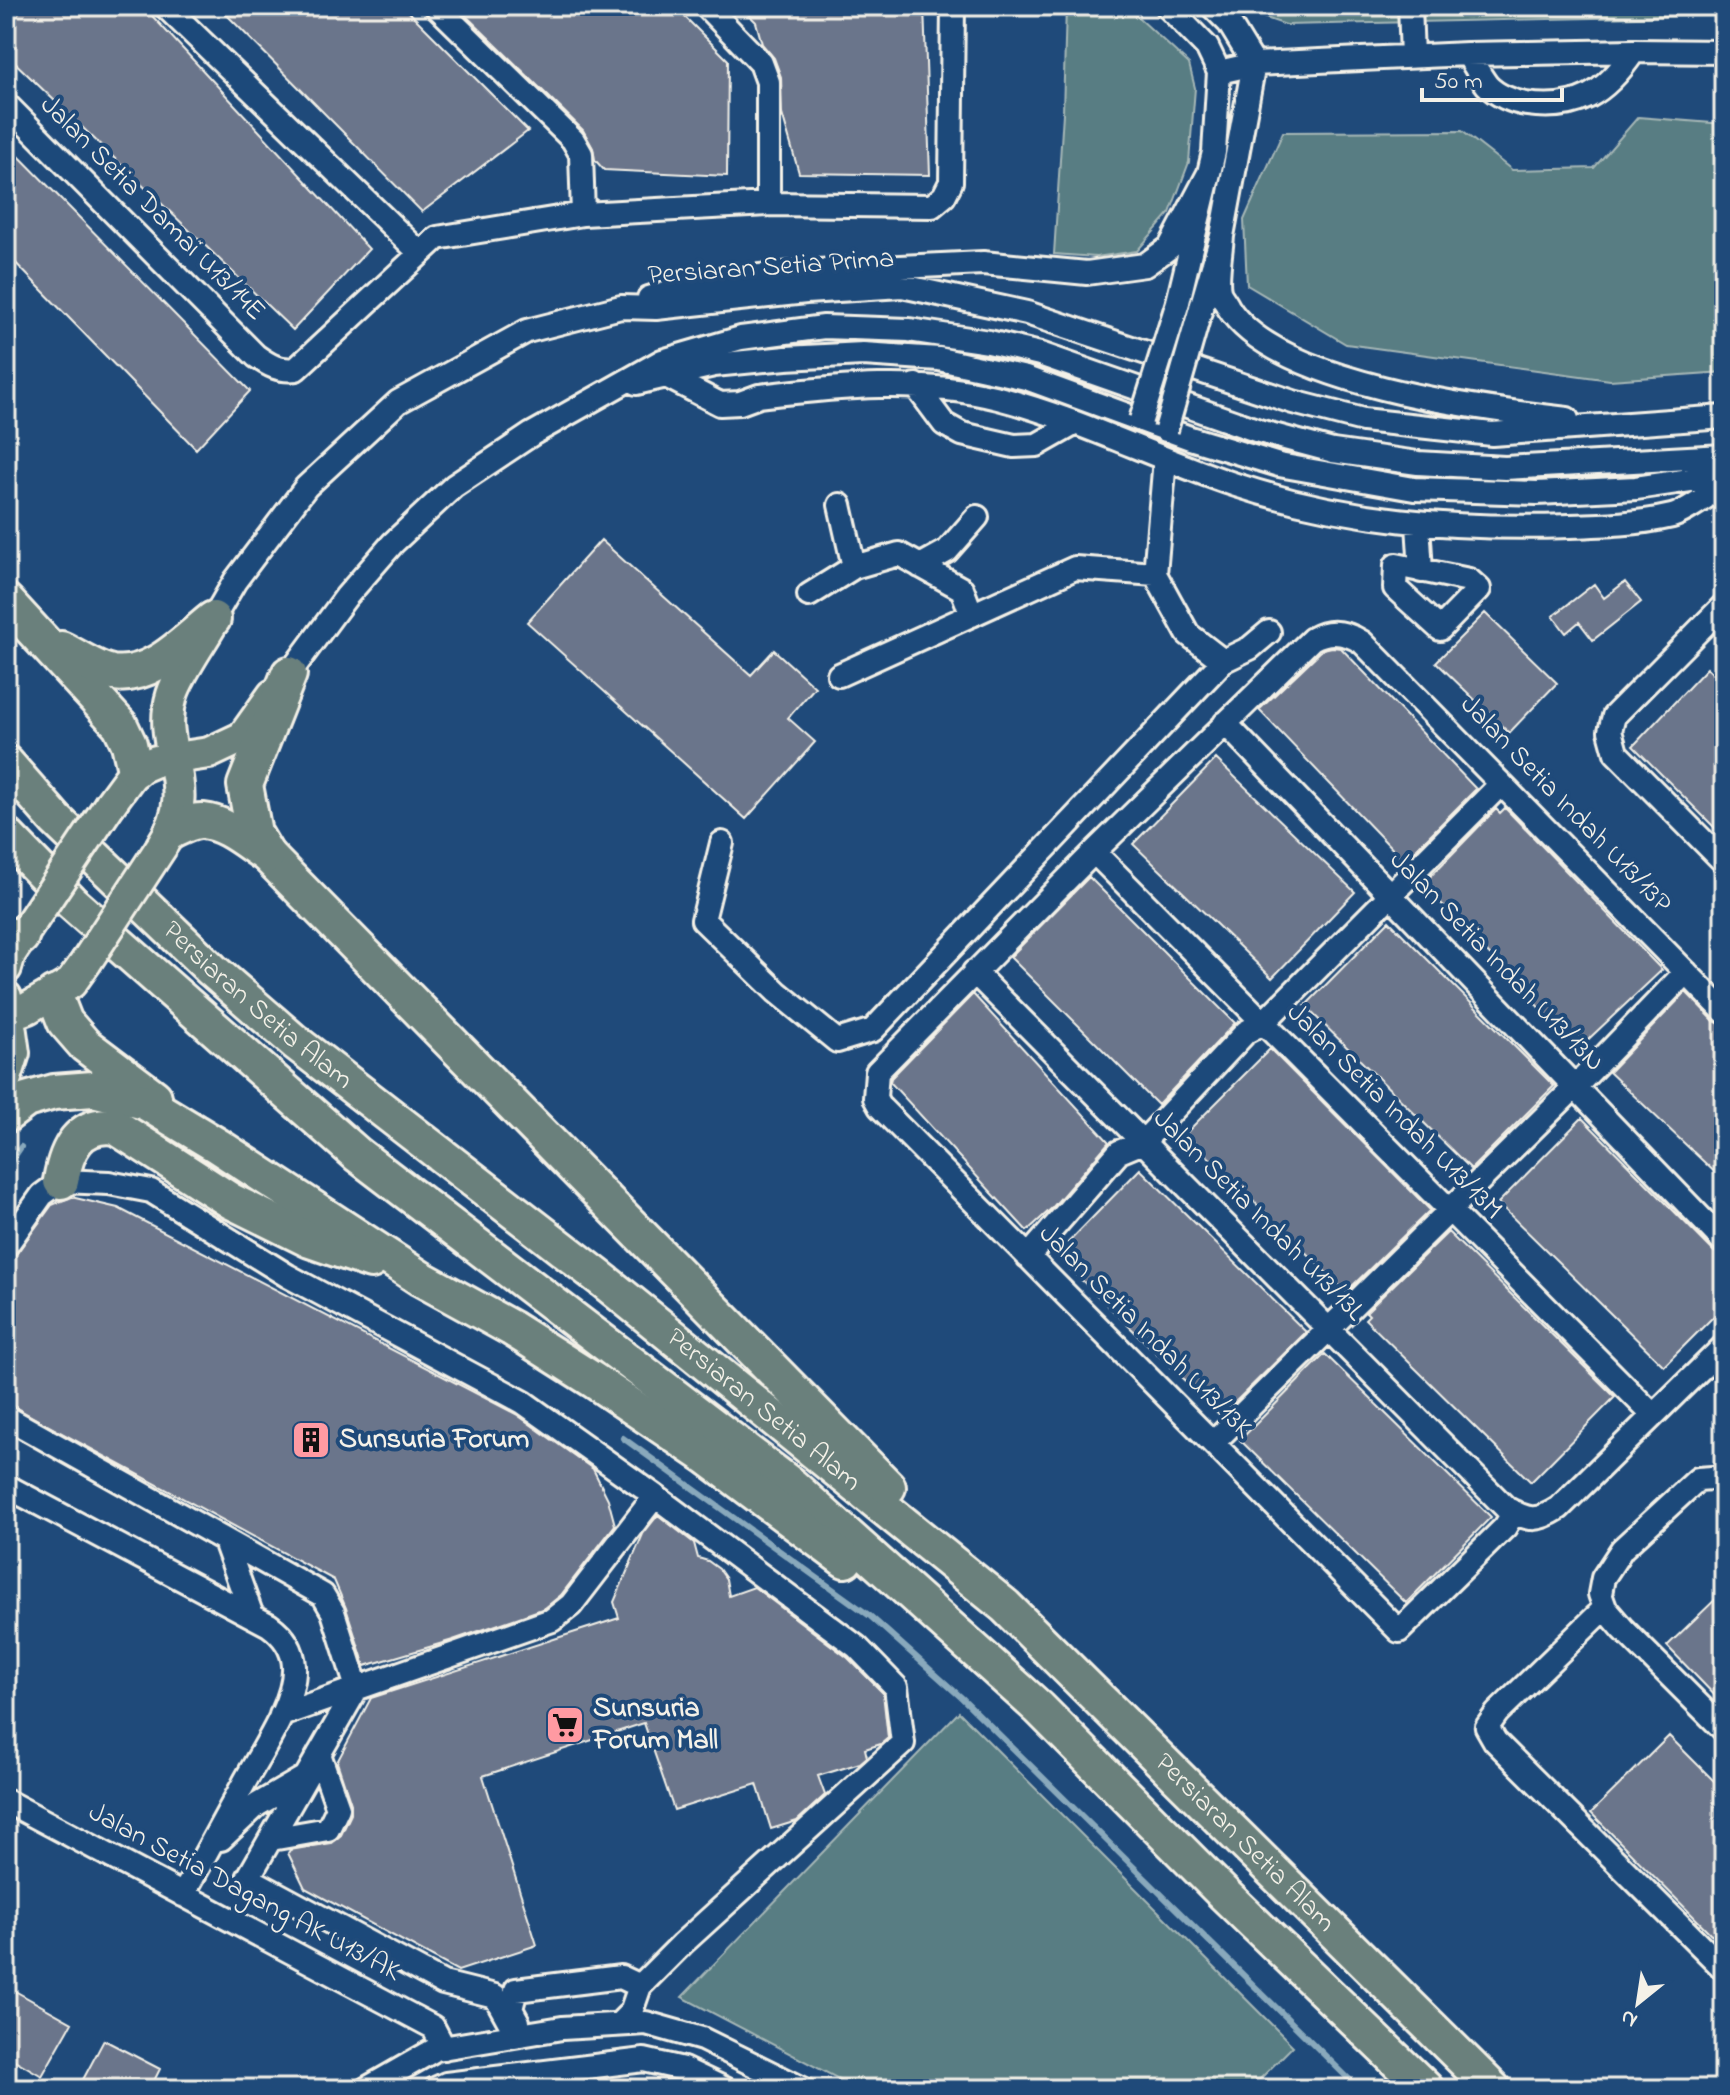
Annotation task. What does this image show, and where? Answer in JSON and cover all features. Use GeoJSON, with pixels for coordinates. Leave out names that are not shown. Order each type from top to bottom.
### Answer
{"type":"FeatureCollection","features":[{"type":"Feature","properties":{"kind":"highway"},"geometry":{"type":"LineString","coordinates":[[6,601],[120,725],[129,744],[135,770]]}},
{"type":"Feature","properties":{"kind":"highway"},"geometry":{"type":"LineString","coordinates":[[46,642],[110,673],[136,672],[153,666],[213,619]]}},
{"type":"Feature","properties":{"kind":"highway"},"geometry":{"type":"LineString","coordinates":[[267,855],[254,833],[245,785],[289,674]]}},
{"type":"Feature","properties":{"kind":"highway","name":"Persiaran Setia Alam"},"geometry":{"type":"LineString","coordinates":[[6,763],[78,841],[212,970],[295,1042],[604,1281],[1005,1606],[1493,2089]]}},
{"type":"Feature","properties":{"kind":"highway"},"geometry":{"type":"LineString","coordinates":[[167,838],[190,823],[203,821],[225,827],[267,855],[1005,1606]]}},
{"type":"Feature","properties":{"kind":"highway","name":"Persiaran Setia Alam"},"geometry":{"type":"LineString","coordinates":[[6,835],[71,902],[358,1155],[791,1485],[1039,1708],[1225,1895],[1426,2089]]}},
{"type":"Feature","properties":{"kind":"highway"},"geometry":{"type":"LineString","coordinates":[[54,994],[65,1022],[85,1045],[218,1146]]}},
{"type":"Feature","properties":{"kind":"highway"},"geometry":{"type":"LineString","coordinates":[[6,1115],[26,1100],[54,1092],[93,1089],[145,1102],[420,1278],[511,1328],[707,1457],[1039,1708],[1056,1748],[1402,2089]]}},
{"type":"Feature","properties":{"kind":"highway"},"geometry":{"type":"LineString","coordinates":[[61,1181],[64,1164],[74,1142],[89,1129],[103,1125],[116,1127],[231,1201],[310,1240],[420,1278]]}},
{"type":"Feature","properties":{"kind":"main road"},"geometry":{"type":"LineString","coordinates":[[6,1078],[14,1053],[7,1009],[54,994],[71,983],[167,838],[179,801],[180,783],[168,727],[172,695],[213,619]]}},
{"type":"Feature","properties":{"kind":"main road"},"geometry":{"type":"LineString","coordinates":[[6,968],[20,931],[135,770],[156,761],[209,753],[243,737],[289,674]]}},
{"type":"Feature","properties":{"kind":"street"},"geometry":{"type":"LineString","coordinates":[[165,6],[420,253],[437,238],[583,214],[768,204],[932,206],[944,196],[951,182],[953,6]]}},
{"type":"Feature","properties":{"kind":"street"},"geometry":{"type":"LineString","coordinates":[[436,6],[573,140],[581,154],[583,214]]}},
{"type":"Feature","properties":{"kind":"street"},"geometry":{"type":"LineString","coordinates":[[706,6],[761,63],[768,82],[768,204]]}},
{"type":"Feature","properties":{"kind":"street"},"geometry":{"type":"LineString","coordinates":[[1141,420],[1178,302],[1214,152],[1219,72],[1207,47],[1167,6]]}},
{"type":"Feature","properties":{"kind":"street"},"geometry":{"type":"LineString","coordinates":[[1166,430],[1222,236],[1254,64],[1229,23],[1212,6]]}},
{"type":"Feature","properties":{"kind":"street"},"geometry":{"type":"LineString","coordinates":[[1410,6],[1412,56]]}},
{"type":"Feature","properties":{"kind":"street"},"geometry":{"type":"LineString","coordinates":[[1467,54],[1489,88],[1514,102],[1553,108],[1583,100],[1617,76],[1634,51]]}},
{"type":"Feature","properties":{"kind":"street"},"geometry":{"type":"LineString","coordinates":[[1219,72],[1254,64],[1412,56],[1724,52]]}},
{"type":"Feature","properties":{"kind":"street","name":"Jalan Setia Damai U13/14E"},"geometry":{"type":"LineString","coordinates":[[6,104],[256,356],[269,365],[283,370],[296,369],[420,253]]}},
{"type":"Feature","properties":{"kind":"street"},"geometry":{"type":"LineString","coordinates":[[621,307],[704,281],[817,271],[983,263],[1087,273],[1145,265],[1170,247],[1208,175]]}},
{"type":"Feature","properties":{"kind":"street"},"geometry":{"type":"LineString","coordinates":[[1222,236],[1219,290],[1234,316],[1264,343],[1314,368],[1480,409],[1626,425]]}},
{"type":"Feature","properties":{"kind":"street","name":"Persiaran Setia Prima"},"geometry":{"type":"LineString","coordinates":[[213,619],[235,581],[306,487],[398,402],[527,331],[621,307],[656,308],[806,292],[902,286],[1027,313],[1293,402],[1363,420],[1492,434],[1724,417]]}},
{"type":"Feature","properties":{"kind":"street"},"geometry":{"type":"LineString","coordinates":[[289,674],[393,543],[454,486],[532,434],[662,361],[741,338],[824,327],[909,330],[989,342],[1040,354],[1222,419],[1333,451],[1418,463],[1505,468],[1724,456]]}},
{"type":"Feature","properties":{"kind":"street"},"geometry":{"type":"LineString","coordinates":[[613,388],[714,365],[786,358],[863,354],[939,359],[1026,378],[1166,430],[1279,465],[1414,489],[1474,493],[1551,492],[1636,488],[1724,475]]}},
{"type":"Feature","properties":{"kind":"street"},"geometry":{"type":"LineString","coordinates":[[668,377],[720,404],[880,384],[915,385],[998,398],[1237,486],[1371,518],[1418,524],[1520,527],[1631,524],[1676,515],[1724,486]]}},
{"type":"Feature","properties":{"kind":"street"},"geometry":{"type":"LineString","coordinates":[[915,385],[944,424],[962,434],[1014,446],[1037,445],[1074,424]]}},
{"type":"Feature","properties":{"kind":"street"},"geometry":{"type":"LineString","coordinates":[[1165,459],[1155,574],[1188,634],[1223,661]]}},
{"type":"Feature","properties":{"kind":"street"},"geometry":{"type":"LineString","coordinates":[[840,505],[854,567]]}},
{"type":"Feature","properties":{"kind":"street"},"geometry":{"type":"LineString","coordinates":[[920,566],[947,551],[977,517]]}},
{"type":"Feature","properties":{"kind":"street"},"geometry":{"type":"LineString","coordinates":[[1418,524],[1421,571]]}},
{"type":"Feature","properties":{"kind":"street"},"geometry":{"type":"LineString","coordinates":[[809,595],[854,567],[899,554],[962,589],[972,615]]}},
{"type":"Feature","properties":{"kind":"street"},"geometry":{"type":"LineString","coordinates":[[839,675],[1075,568],[1155,574]]}},
{"type":"Feature","properties":{"kind":"street"},"geometry":{"type":"LineString","coordinates":[[1723,609],[1614,716],[1610,731],[1616,753],[1724,862]]}},
{"type":"Feature","properties":{"kind":"street"},"geometry":{"type":"LineString","coordinates":[[722,843],[703,920],[777,992],[837,1041],[873,1030],[1223,661],[1250,648],[1269,632]]}},
{"type":"Feature","properties":{"kind":"street","name":"Jalan Setia Indah U13/13P"},"geometry":{"type":"LineString","coordinates":[[1225,723],[1321,634],[1345,634],[1362,642],[1724,1011]]}},
{"type":"Feature","properties":{"kind":"street"},"geometry":{"type":"LineString","coordinates":[[974,972],[1225,723]]}},
{"type":"Feature","properties":{"kind":"street","name":"Jalan Setia Indah U13/13N"},"geometry":{"type":"LineString","coordinates":[[1225,723],[1724,1242]]}},
{"type":"Feature","properties":{"kind":"street"},"geometry":{"type":"LineString","coordinates":[[1028,1257],[1119,1152],[1143,1142],[1246,1032],[1263,1023],[1501,784]]}},
{"type":"Feature","properties":{"kind":"street","name":"Jalan Setia Indah U13/13M"},"geometry":{"type":"LineString","coordinates":[[1094,852],[1653,1415]]}},
{"type":"Feature","properties":{"kind":"street","name":"Jalan Setia Indah U13/13K"},"geometry":{"type":"LineString","coordinates":[[974,972],[882,1064],[875,1086],[875,1098],[880,1107],[1399,1631],[1505,1527],[1507,1507]]}},
{"type":"Feature","properties":{"kind":"street","name":"Jalan Setia Indah U13/13L"},"geometry":{"type":"LineString","coordinates":[[974,972],[1507,1507]]}},
{"type":"Feature","properties":{"kind":"street"},"geometry":{"type":"LineString","coordinates":[[1213,1443],[1575,1087],[1686,972]]}},
{"type":"Feature","properties":{"kind":"street"},"geometry":{"type":"LineString","coordinates":[[6,1246],[42,1195],[61,1181],[109,1183],[151,1191],[288,1276],[523,1402],[857,1647],[896,1687],[903,1743],[709,1923],[682,1944],[640,1986],[631,2012],[620,2023]]}},
{"type":"Feature","properties":{"kind":"street"},"geometry":{"type":"LineString","coordinates":[[1507,1507],[1530,1518],[1542,1519],[1559,1508],[1724,1346]]}},
{"type":"Feature","properties":{"kind":"street"},"geometry":{"type":"LineString","coordinates":[[6,1417],[323,1595],[333,1612],[357,1688],[248,1878],[443,1983],[495,1996],[521,2034]]}},
{"type":"Feature","properties":{"kind":"street"},"geometry":{"type":"LineString","coordinates":[[1724,1483],[1712,1478],[1698,1479],[1622,1549],[1603,1578],[1603,1601],[1623,1629],[1724,1730]]}},
{"type":"Feature","properties":{"kind":"street"},"geometry":{"type":"LineString","coordinates":[[6,1486],[252,1616],[282,1634],[289,1648],[294,1665],[292,1682],[281,1715],[183,1895]]}},
{"type":"Feature","properties":{"kind":"street"},"geometry":{"type":"LineString","coordinates":[[281,1715],[552,1620],[571,1605],[655,1496]]}},
{"type":"Feature","properties":{"kind":"street"},"geometry":{"type":"LineString","coordinates":[[225,1541],[252,1616]]}},
{"type":"Feature","properties":{"kind":"street"},"geometry":{"type":"LineString","coordinates":[[1603,1601],[1487,1727],[1495,1741],[1724,1969]]}},
{"type":"Feature","properties":{"kind":"street"},"geometry":{"type":"LineString","coordinates":[[271,1839],[328,1829],[338,1808],[319,1754]]}},
{"type":"Feature","properties":{"kind":"street"},"geometry":{"type":"LineString","coordinates":[[205,1855],[257,1805],[306,1777]]}},
{"type":"Feature","properties":{"kind":"street","name":"Jalan Setia Dagang AK U13/AK"},"geometry":{"type":"LineString","coordinates":[[6,1801],[433,2027],[444,2048]]}},
{"type":"Feature","properties":{"kind":"street"},"geometry":{"type":"LineString","coordinates":[[646,2023],[643,2005],[649,1987],[688,1949],[709,1923]]}},
{"type":"Feature","properties":{"kind":"street"},"geometry":{"type":"LineString","coordinates":[[521,2034],[511,2009],[516,1990],[621,1977],[640,1986]]}},
{"type":"Feature","properties":{"kind":"street"},"geometry":{"type":"LineString","coordinates":[[366,2089],[436,2049],[521,2034],[620,2023],[646,2023],[702,2039],[803,2089]]}},
{"type":"Feature","properties":{"kind":"street"},"geometry":{"type":"LineString","coordinates":[[435,2089],[446,2084],[644,2060],[683,2069],[725,2089]]}},
{"type":"Feature","properties":{"kind":"green space"},"geometry":{"type":"Polygon","coordinates":[[[1066,6],[1126,6],[1189,64],[1195,88],[1189,162],[1170,213],[1137,251],[1096,257],[1054,254],[1066,6]]]}},
{"type":"Feature","properties":{"kind":"green space"},"geometry":{"type":"Polygon","coordinates":[[[1243,6],[1724,6],[1724,15],[1286,25],[1243,6]]]}},
{"type":"Feature","properties":{"kind":"green space"},"geometry":{"type":"Polygon","coordinates":[[[1638,117],[1724,124],[1724,372],[1610,380],[1346,344],[1247,285],[1244,220],[1283,132],[1462,131],[1512,170],[1594,168],[1638,117]]]}},
{"type":"Feature","properties":{"kind":"green space"},"geometry":{"type":"Polygon","coordinates":[[[959,1712],[1293,2046],[1250,2089],[853,2089],[682,1997],[959,1712]]]}},
{"type":"Feature","properties":{"kind":"building"},"geometry":{"type":"Polygon","coordinates":[[[6,6],[143,6],[369,249],[293,330],[6,54],[6,6]]]}},
{"type":"Feature","properties":{"kind":"building"},"geometry":{"type":"Polygon","coordinates":[[[218,6],[403,6],[528,131],[422,212],[218,6]]]}},
{"type":"Feature","properties":{"kind":"building"},"geometry":{"type":"Polygon","coordinates":[[[456,6],[674,6],[728,60],[727,176],[604,170],[595,160],[593,148],[583,130],[456,6]]]}},
{"type":"Feature","properties":{"kind":"building"},"geometry":{"type":"Polygon","coordinates":[[[740,6],[924,6],[930,175],[799,173],[782,114],[781,77],[774,58],[762,44],[756,22],[740,6]]]}},
{"type":"Feature","properties":{"kind":"building"},"geometry":{"type":"Polygon","coordinates":[[[6,143],[250,391],[196,449],[6,253],[6,143]]]}},
{"type":"Feature","properties":{"kind":"building"},"geometry":{"type":"Polygon","coordinates":[[[601,540],[751,675],[774,650],[815,687],[788,718],[815,742],[746,819],[527,622],[601,540]]]}},
{"type":"Feature","properties":{"kind":"building"},"geometry":{"type":"Polygon","coordinates":[[[1625,582],[1641,602],[1593,640],[1579,622],[1566,633],[1553,616],[1594,584],[1604,598],[1625,582]]]}},
{"type":"Feature","properties":{"kind":"building"},"geometry":{"type":"Polygon","coordinates":[[[1485,613],[1557,683],[1509,733],[1436,662],[1485,613]]]}},
{"type":"Feature","properties":{"kind":"building"},"geometry":{"type":"Polygon","coordinates":[[[1341,648],[1476,789],[1404,861],[1259,710],[1323,649],[1341,648]]]}},
{"type":"Feature","properties":{"kind":"building"},"geometry":{"type":"Polygon","coordinates":[[[1707,668],[1724,685],[1724,837],[1633,746],[1707,668]]]}},
{"type":"Feature","properties":{"kind":"building"},"geometry":{"type":"Polygon","coordinates":[[[1216,759],[1355,892],[1272,978],[1133,844],[1216,759]]]}},
{"type":"Feature","properties":{"kind":"building"},"geometry":{"type":"Polygon","coordinates":[[[1505,808],[1662,970],[1578,1049],[1423,884],[1496,809],[1500,813],[1505,808]]]}},
{"type":"Feature","properties":{"kind":"building"},"geometry":{"type":"Polygon","coordinates":[[[1089,877],[1235,1023],[1158,1105],[1010,957],[1089,877]]]}},
{"type":"Feature","properties":{"kind":"building"},"geometry":{"type":"Polygon","coordinates":[[[1389,921],[1554,1086],[1471,1169],[1305,1006],[1389,921]]]}},
{"type":"Feature","properties":{"kind":"building"},"geometry":{"type":"Polygon","coordinates":[[[1686,992],[1714,1021],[1724,1026],[1724,1181],[1609,1072],[1686,992]]]}},
{"type":"Feature","properties":{"kind":"building"},"geometry":{"type":"Polygon","coordinates":[[[973,994],[1109,1142],[1052,1208],[1027,1231],[890,1082],[973,994]]]}},
{"type":"Feature","properties":{"kind":"building"},"geometry":{"type":"Polygon","coordinates":[[[1270,1049],[1430,1210],[1346,1292],[1185,1134],[1270,1049]]]}},
{"type":"Feature","properties":{"kind":"building"},"geometry":{"type":"Polygon","coordinates":[[[1582,1118],[1714,1252],[1724,1257],[1724,1306],[1664,1366],[1498,1203],[1582,1118]]]}},
{"type":"Feature","properties":{"kind":"building"},"geometry":{"type":"Polygon","coordinates":[[[1140,1169],[1306,1332],[1221,1416],[1056,1255],[1140,1169]]]}},
{"type":"Feature","properties":{"kind":"building","name":"Sunsuria Forum"},"geometry":{"type":"Polygon","coordinates":[[[71,1197],[118,1208],[516,1414],[593,1469],[608,1499],[615,1525],[561,1595],[545,1608],[365,1666],[334,1580],[6,1403],[6,1268],[52,1205],[71,1197]]]}},
{"type":"Feature","properties":{"kind":"building"},"geometry":{"type":"Polygon","coordinates":[[[1448,1232],[1615,1397],[1531,1482],[1365,1319],[1369,1315],[1366,1312],[1448,1232]]]}},
{"type":"Feature","properties":{"kind":"building"},"geometry":{"type":"Polygon","coordinates":[[[1325,1354],[1491,1517],[1406,1603],[1240,1440],[1325,1354]]]}},
{"type":"Feature","properties":{"kind":"building"},"geometry":{"type":"Polygon","coordinates":[[[658,1515],[694,1543],[698,1558],[719,1569],[726,1579],[729,1596],[754,1587],[848,1658],[883,1693],[888,1738],[865,1749],[867,1757],[860,1763],[818,1776],[825,1795],[797,1821],[771,1829],[757,1784],[674,1810],[644,1723],[483,1776],[537,1945],[458,1971],[305,1888],[288,1853],[290,1850],[331,1843],[341,1835],[351,1814],[351,1804],[337,1762],[371,1698],[619,1618],[614,1602],[643,1534],[658,1515]]]}},
{"type":"Feature","properties":{"kind":"building"},"geometry":{"type":"Polygon","coordinates":[[[1724,1591],[1724,1705],[1667,1646],[1724,1591]]]}},
{"type":"Feature","properties":{"kind":"building"},"geometry":{"type":"Polygon","coordinates":[[[1669,1736],[1724,1791],[1724,1947],[1591,1813],[1669,1736]]]}},
{"type":"Feature","properties":{"kind":"building"},"geometry":{"type":"Polygon","coordinates":[[[15,1991],[72,2023],[42,2076],[6,2055],[6,2008],[15,1991]]]}},
{"type":"Feature","properties":{"kind":"building"},"geometry":{"type":"Polygon","coordinates":[[[104,2040],[160,2069],[150,2089],[78,2089],[104,2040]]]}},
{"type":"Feature","properties":{"kind":"waterway"},"geometry":{"type":"LineString","coordinates":[[6,1169],[21,1147]]}},
{"type":"Feature","properties":{"kind":"waterway"},"geometry":{"type":"LineString","coordinates":[[623,1438],[870,1616],[962,1698],[1359,2089]]}},
{"type":"Feature","properties":{"kind":"place","name":"Sunsuria Forum"},"geometry":{"type":"Point","coordinates":[311,1440]}},
{"type":"Feature","properties":{"kind":"place","name":"Sunsuria Forum Mall"},"geometry":{"type":"Point","coordinates":[565,1725]}}]}
